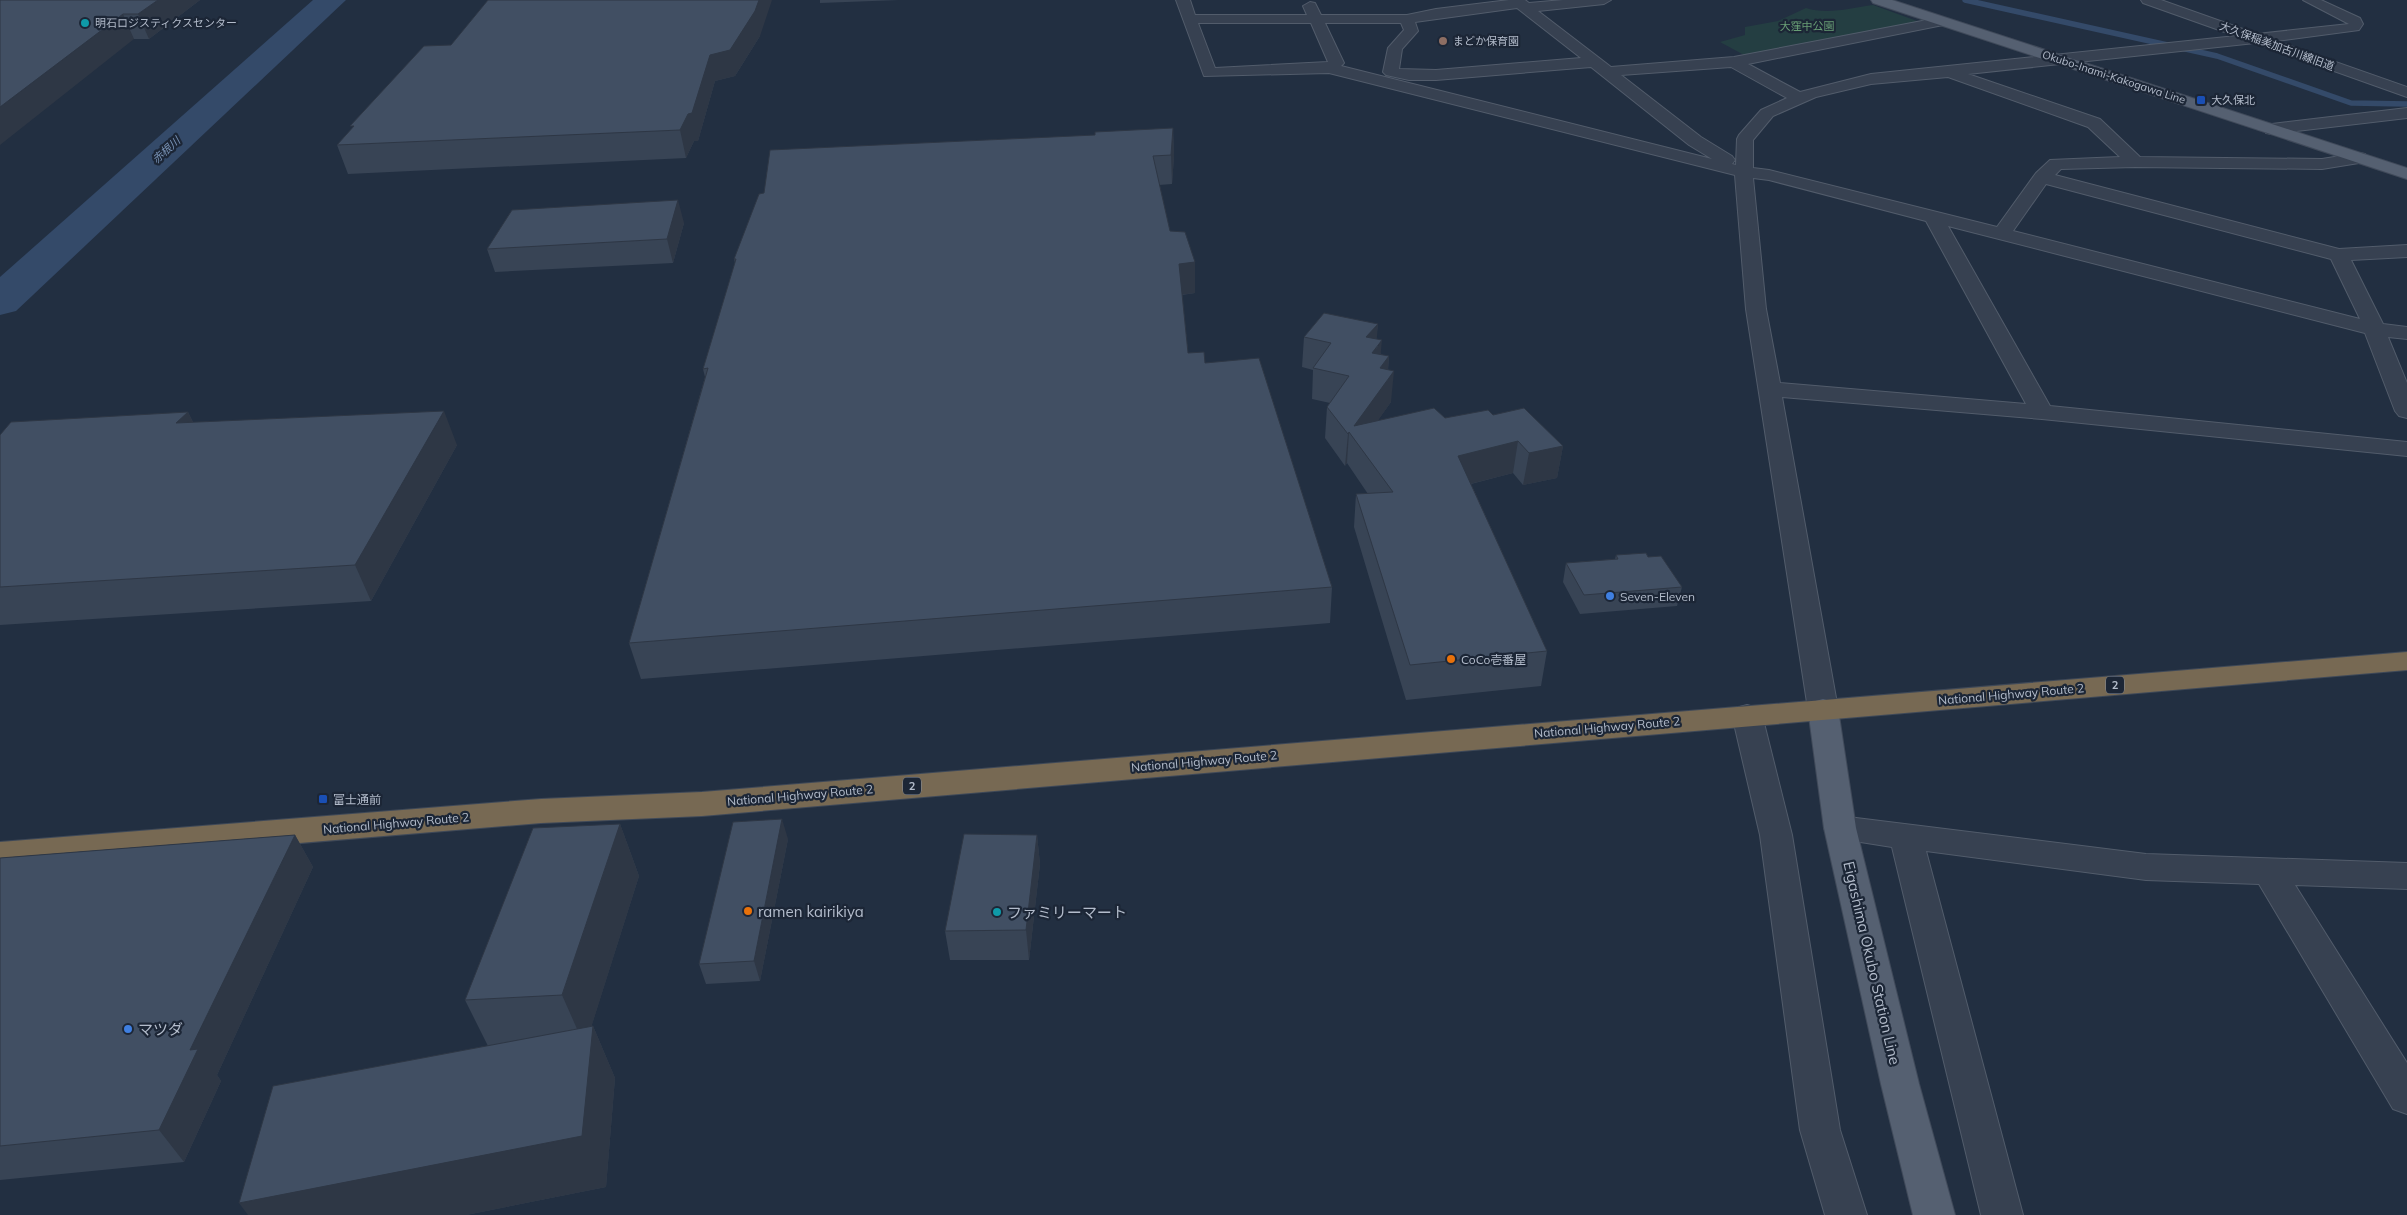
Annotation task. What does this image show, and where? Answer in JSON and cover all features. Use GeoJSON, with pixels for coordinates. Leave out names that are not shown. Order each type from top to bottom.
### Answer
{"type":"FeatureCollection","features":[{"type":"Feature","properties":{"kind":"highway","name":"National Highway Route 2"},"geometry":{"type":"LineString","coordinates":[[0,855],[541,811],[702,804],[2407,661]]}},
{"type":"Feature","properties":{"kind":"main road","name":"Okubo-Inami-Kakogawa Line"},"geometry":{"type":"LineString","coordinates":[[1878,0],[2407,174]]}},
{"type":"Feature","properties":{"kind":"main road","name":"Eigashima Okubo Station Line"},"geometry":{"type":"LineString","coordinates":[[1823,709],[1840,828],[1900,1084],[1934,1215]]}},
{"type":"Feature","properties":{"kind":"street"},"geometry":{"type":"LineString","coordinates":[[1182,0],[1209,73],[1329,68],[1744,172],[1769,175],[2373,329],[2407,333]]}},
{"type":"Feature","properties":{"kind":"street"},"geometry":{"type":"LineString","coordinates":[[1306,0],[1317,19],[1336,63],[1329,68]]}},
{"type":"Feature","properties":{"kind":"street"},"geometry":{"type":"LineString","coordinates":[[1424,0],[1436,13]]}},
{"type":"Feature","properties":{"kind":"street"},"geometry":{"type":"LineString","coordinates":[[1190,19],[1407,19],[1436,13],[1520,4],[1598,0]]}},
{"type":"Feature","properties":{"kind":"street","name":"大久保稲美加古川線旧道"},"geometry":{"type":"LineString","coordinates":[[2148,0],[2407,92]]}},
{"type":"Feature","properties":{"kind":"street"},"geometry":{"type":"LineString","coordinates":[[1823,709],[1756,309],[1744,172],[1745,139],[1767,113],[1811,93],[1871,79],[2343,29],[2354,27],[2356,24],[2355,21],[2310,0]]}},
{"type":"Feature","properties":{"kind":"street"},"geometry":{"type":"LineString","coordinates":[[1520,4],[1695,141],[1744,172]]}},
{"type":"Feature","properties":{"kind":"street"},"geometry":{"type":"LineString","coordinates":[[1407,19],[1411,31],[1395,48],[1391,72],[1410,75],[1436,75],[1594,62]]}},
{"type":"Feature","properties":{"kind":"street"},"geometry":{"type":"LineString","coordinates":[[1607,72],[1734,62],[1943,22]]}},
{"type":"Feature","properties":{"kind":"street"},"geometry":{"type":"LineString","coordinates":[[1734,62],[1799,98]]}},
{"type":"Feature","properties":{"kind":"street"},"geometry":{"type":"LineString","coordinates":[[1948,72],[2094,123],[2135,162]]}},
{"type":"Feature","properties":{"kind":"street"},"geometry":{"type":"LineString","coordinates":[[1391,83],[1410,75]]}},
{"type":"Feature","properties":{"kind":"street"},"geometry":{"type":"LineString","coordinates":[[2373,80],[2407,76]]}},
{"type":"Feature","properties":{"kind":"street"},"geometry":{"type":"LineString","coordinates":[[2272,129],[2407,113]]}},
{"type":"Feature","properties":{"kind":"street"},"geometry":{"type":"LineString","coordinates":[[2001,235],[2042,177],[2056,164],[2135,162],[2322,164],[2359,158]]}},
{"type":"Feature","properties":{"kind":"street"},"geometry":{"type":"LineString","coordinates":[[2042,177],[2339,255],[2407,252]]}},
{"type":"Feature","properties":{"kind":"street"},"geometry":{"type":"LineString","coordinates":[[1934,218],[2042,412]]}},
{"type":"Feature","properties":{"kind":"street"},"geometry":{"type":"LineString","coordinates":[[2339,255],[2373,329],[2407,411]]}},
{"type":"Feature","properties":{"kind":"street"},"geometry":{"type":"LineString","coordinates":[[1769,389],[2042,412],[2407,449]]}},
{"type":"Feature","properties":{"kind":"street"},"geometry":{"type":"LineString","coordinates":[[1747,715],[1776,835],[1820,1130],[1846,1215]]}},
{"type":"Feature","properties":{"kind":"street"},"geometry":{"type":"LineString","coordinates":[[1840,828],[2146,867],[2407,876]]}},
{"type":"Feature","properties":{"kind":"street"},"geometry":{"type":"LineString","coordinates":[[1906,837],[2002,1215]]}},
{"type":"Feature","properties":{"kind":"street"},"geometry":{"type":"LineString","coordinates":[[2268,871],[2407,1097]]}},
{"type":"Feature","properties":{"kind":"green space","name":"大窪中公園"},"geometry":{"type":"Polygon","coordinates":[[[1873,5],[1917,21],[1916,23],[1744,55],[1720,42],[1745,35],[1745,27],[1778,21],[1806,8],[1831,11],[1873,5]]]}},
{"type":"Feature","properties":{"kind":"building"},"geometry":{"type":"Polygon","coordinates":[[[0,0],[158,0],[138,14],[123,14],[0,107],[0,0]]]}},
{"type":"Feature","properties":{"kind":"building"},"geometry":{"type":"Polygon","coordinates":[[[488,0],[759,0],[755,11],[730,50],[710,55],[692,113],[688,114],[680,130],[337,145],[354,126],[350,126],[424,46],[451,45],[488,0]]]}},
{"type":"Feature","properties":{"kind":"building"},"geometry":{"type":"Polygon","coordinates":[[[1173,128],[1171,155],[1153,156],[1170,231],[1185,232],[1195,262],[1179,264],[1188,353],[1204,352],[1205,363],[1259,358],[1332,587],[629,643],[708,368],[703,369],[736,259],[734,259],[759,194],[764,193],[770,150],[1095,135],[1095,132],[1173,128]]]}},
{"type":"Feature","properties":{"kind":"building"},"geometry":{"type":"Polygon","coordinates":[[[678,200],[667,239],[487,249],[512,210],[678,200]]]}},
{"type":"Feature","properties":{"kind":"building"},"geometry":{"type":"Polygon","coordinates":[[[1324,313],[1378,324],[1366,337],[1382,340],[1372,353],[1389,356],[1380,368],[1394,371],[1354,426],[1434,408],[1445,418],[1488,410],[1493,415],[1524,408],[1563,446],[1529,453],[1518,441],[1458,456],[1547,651],[1410,665],[1356,494],[1393,492],[1349,432],[1348,434],[1327,407],[1349,376],[1313,368],[1331,343],[1304,337],[1324,313]]]}},
{"type":"Feature","properties":{"kind":"building"},"geometry":{"type":"Polygon","coordinates":[[[444,411],[355,565],[0,587],[0,435],[11,422],[188,412],[176,423],[444,411]]]}},
{"type":"Feature","properties":{"kind":"building"},"geometry":{"type":"Polygon","coordinates":[[[1646,553],[1648,557],[1661,556],[1682,587],[1584,595],[1566,563],[1618,559],[1616,555],[1646,553]]]}},
{"type":"Feature","properties":{"kind":"building","name":"ramen kairikiya"},"geometry":{"type":"Polygon","coordinates":[[[782,819],[754,961],[699,964],[733,822],[782,819]]]}},
{"type":"Feature","properties":{"kind":"building"},"geometry":{"type":"Polygon","coordinates":[[[620,824],[562,995],[465,1000],[533,828],[620,824]]]}},
{"type":"Feature","properties":{"kind":"building","name":"ファミリーマート"},"geometry":{"type":"Polygon","coordinates":[[[964,834],[1037,835],[1026,930],[945,931],[964,834]]]}},
{"type":"Feature","properties":{"kind":"building","name":"マツダ"},"geometry":{"type":"Polygon","coordinates":[[[295,835],[190,1050],[198,1049],[159,1130],[0,1146],[0,858],[295,835]]]}},
{"type":"Feature","properties":{"kind":"building"},"geometry":{"type":"Polygon","coordinates":[[[593,1026],[582,1136],[239,1203],[273,1086],[593,1026]]]}},
{"type":"Feature","properties":{"kind":"waterway","name":"赤根川"},"geometry":{"type":"LineString","coordinates":[[0,301],[331,0]]}},
{"type":"Feature","properties":{"kind":"waterway"},"geometry":{"type":"LineString","coordinates":[[1965,0],[2217,56],[2351,103],[2407,104]]}},
{"type":"Feature","properties":{"kind":"place","name":"明石ロジスティクスセンター"},"geometry":{"type":"Point","coordinates":[85,23]}},
{"type":"Feature","properties":{"kind":"place","name":"まどか保育園"},"geometry":{"type":"Point","coordinates":[1443,41]}},
{"type":"Feature","properties":{"kind":"place","name":"大久保北"},"geometry":{"type":"Point","coordinates":[2201,100]}},
{"type":"Feature","properties":{"kind":"place","name":"Seven-Eleven"},"geometry":{"type":"Point","coordinates":[1610,596]}},
{"type":"Feature","properties":{"kind":"place","name":"CoCo壱番屋"},"geometry":{"type":"Point","coordinates":[1451,659]}},
{"type":"Feature","properties":{"kind":"place","name":"富士通前"},"geometry":{"type":"Point","coordinates":[323,799]}},
{"type":"Feature","properties":{"kind":"place","name":"ramen kairikiya"},"geometry":{"type":"Point","coordinates":[748,911]}},
{"type":"Feature","properties":{"kind":"place","name":"ファミリーマート"},"geometry":{"type":"Point","coordinates":[997,912]}},
{"type":"Feature","properties":{"kind":"place","name":"マツダ"},"geometry":{"type":"Point","coordinates":[128,1029]}}]}
